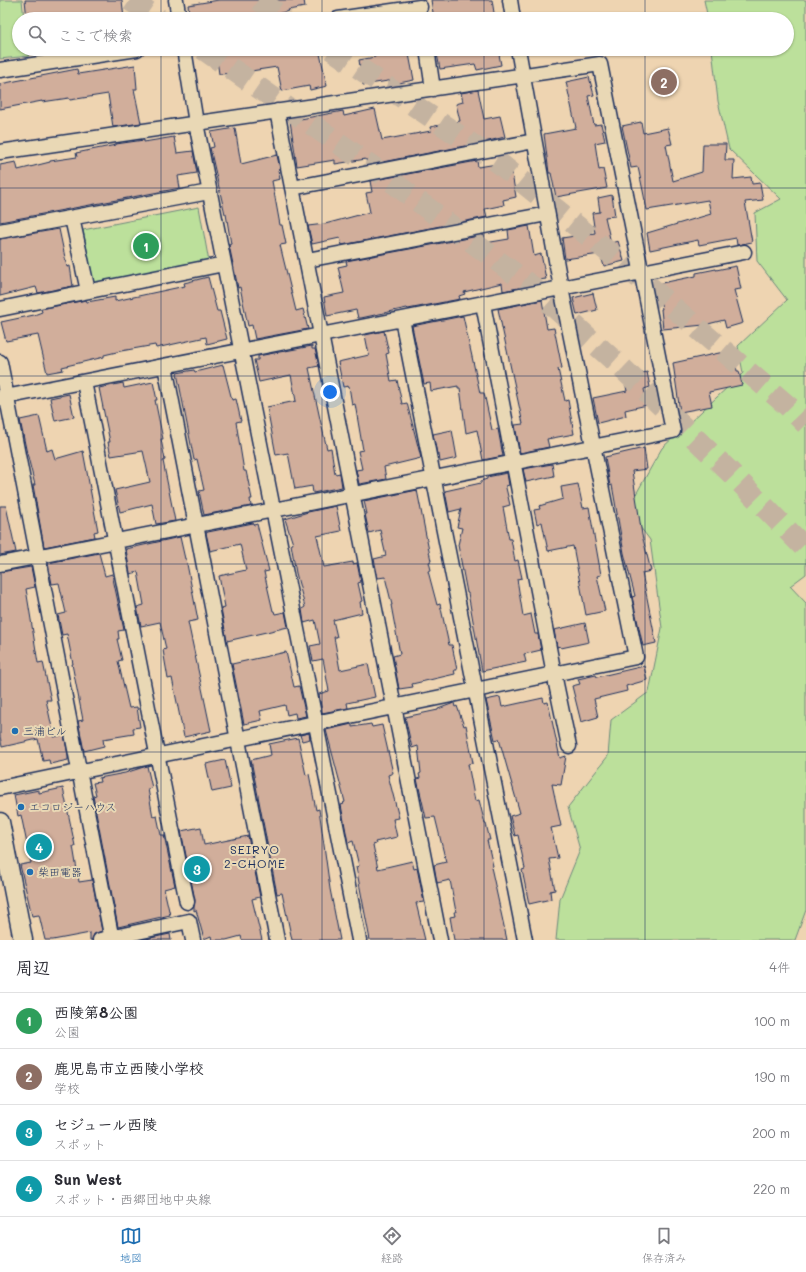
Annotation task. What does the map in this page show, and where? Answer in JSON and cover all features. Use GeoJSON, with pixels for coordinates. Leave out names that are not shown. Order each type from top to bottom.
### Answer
{"type":"FeatureCollection","features":[{"type":"Feature","properties":{"kind":"street"},"geometry":{"type":"LineString","coordinates":[[176,0],[178,12]]}},
{"type":"Feature","properties":{"kind":"street"},"geometry":{"type":"LineString","coordinates":[[510,0],[512,12]]}},
{"type":"Feature","properties":{"kind":"street"},"geometry":{"type":"LineString","coordinates":[[396,12],[421,9]]}},
{"type":"Feature","properties":{"kind":"street"},"geometry":{"type":"LineString","coordinates":[[0,70],[91,56]]}},
{"type":"Feature","properties":{"kind":"street"},"geometry":{"type":"LineString","coordinates":[[185,56],[196,123],[359,940]]}},
{"type":"Feature","properties":{"kind":"street"},"geometry":{"type":"LineString","coordinates":[[428,56],[432,89]]}},
{"type":"Feature","properties":{"kind":"street"},"geometry":{"type":"LineString","coordinates":[[0,788],[636,657],[561,288],[519,56]]}},
{"type":"Feature","properties":{"kind":"street"},"geometry":{"type":"LineString","coordinates":[[0,152],[600,64],[673,432],[0,564]]}},
{"type":"Feature","properties":{"kind":"street"},"geometry":{"type":"LineString","coordinates":[[277,111],[440,940]]}},
{"type":"Feature","properties":{"kind":"street"},"geometry":{"type":"LineString","coordinates":[[292,188],[534,140]]}},
{"type":"Feature","properties":{"kind":"street"},"geometry":{"type":"LineString","coordinates":[[0,232],[210,192]]}},
{"type":"Feature","properties":{"kind":"street"},"geometry":{"type":"LineString","coordinates":[[307,260],[547,214]]}},
{"type":"Feature","properties":{"kind":"street"},"geometry":{"type":"LineString","coordinates":[[72,218],[88,291]]}},
{"type":"Feature","properties":{"kind":"street"},"geometry":{"type":"LineString","coordinates":[[3,397],[744,252]]}},
{"type":"Feature","properties":{"kind":"street"},"geometry":{"type":"LineString","coordinates":[[0,309],[224,264]]}},
{"type":"Feature","properties":{"kind":"street"},"geometry":{"type":"LineString","coordinates":[[483,304],[554,674],[570,746]]}},
{"type":"Feature","properties":{"kind":"street"},"geometry":{"type":"LineString","coordinates":[[402,319],[525,940]]}},
{"type":"Feature","properties":{"kind":"street"},"geometry":{"type":"LineString","coordinates":[[0,362],[3,397],[38,557],[79,772],[108,939],[189,921],[194,940]]}},
{"type":"Feature","properties":{"kind":"street"},"geometry":{"type":"LineString","coordinates":[[165,366],[277,940]]}},
{"type":"Feature","properties":{"kind":"street"},"geometry":{"type":"LineString","coordinates":[[84,382],[156,756],[187,902]]}},
{"type":"Feature","properties":{"kind":"street"},"geometry":{"type":"LineString","coordinates":[[0,822],[23,940]]}},
{"type":"Feature","properties":{"kind":"green space"},"geometry":{"type":"Polygon","coordinates":[[[0,0],[22,0],[23,12],[12,12],[12,56],[29,56],[0,59],[0,0]]]}},
{"type":"Feature","properties":{"kind":"green space"},"geometry":{"type":"Polygon","coordinates":[[[704,0],[806,0],[806,574],[790,586],[806,603],[806,910],[795,940],[556,940],[560,899],[580,850],[568,807],[608,756],[611,720],[649,692],[662,628],[650,540],[627,510],[662,448],[743,373],[738,346],[787,300],[757,261],[755,213],[781,199],[729,149],[718,101],[713,56],[794,56],[794,12],[707,12],[704,0]]]}},
{"type":"Feature","properties":{"kind":"green space"},"geometry":{"type":"Polygon","coordinates":[[[199,207],[209,262],[94,285],[83,230],[199,207]]]}},
{"type":"Feature","properties":{"kind":"building"},"geometry":{"type":"Polygon","coordinates":[[[25,0],[122,0],[123,12],[26,12],[25,0]]]}},
{"type":"Feature","properties":{"kind":"building"},"geometry":{"type":"Polygon","coordinates":[[[219,0],[304,0],[305,7],[285,12],[189,12],[188,5],[219,0]]]}},
{"type":"Feature","properties":{"kind":"building"},"geometry":{"type":"Polygon","coordinates":[[[431,0],[492,0],[494,12],[433,12],[431,0]]]}},
{"type":"Feature","properties":{"kind":"building"},"geometry":{"type":"Polygon","coordinates":[[[217,56],[321,56],[327,86],[310,90],[309,86],[282,91],[277,67],[238,73],[219,74],[217,56]]]}},
{"type":"Feature","properties":{"kind":"building"},"geometry":{"type":"Polygon","coordinates":[[[409,56],[414,80],[394,84],[394,80],[363,85],[359,60],[375,57],[409,56]]]}},
{"type":"Feature","properties":{"kind":"building"},"geometry":{"type":"Polygon","coordinates":[[[437,56],[499,56],[501,65],[477,70],[475,64],[440,69],[437,56]]]}},
{"type":"Feature","properties":{"kind":"building"},"geometry":{"type":"Polygon","coordinates":[[[135,65],[137,89],[134,89],[141,123],[113,127],[108,94],[70,100],[69,98],[42,101],[0,109],[0,84],[77,69],[78,74],[135,65]]]}},
{"type":"Feature","properties":{"kind":"building"},"geometry":{"type":"Polygon","coordinates":[[[589,77],[594,95],[588,96],[594,125],[601,124],[605,141],[595,143],[599,170],[603,169],[607,188],[556,197],[551,173],[549,173],[544,134],[576,128],[566,82],[589,77]]]}},
{"type":"Feature","properties":{"kind":"building"},"geometry":{"type":"Polygon","coordinates":[[[478,90],[484,119],[500,116],[505,137],[367,165],[366,159],[335,164],[335,160],[297,166],[290,121],[343,111],[344,116],[375,109],[382,140],[431,131],[430,127],[460,121],[456,104],[463,102],[461,93],[478,90]]]}},
{"type":"Feature","properties":{"kind":"building"},"geometry":{"type":"Polygon","coordinates":[[[641,122],[643,133],[668,128],[672,144],[666,145],[673,181],[702,172],[703,144],[726,144],[725,160],[734,160],[733,179],[751,177],[752,184],[760,183],[763,200],[745,202],[752,242],[737,245],[736,238],[699,245],[698,240],[650,250],[647,233],[711,214],[708,200],[647,210],[638,167],[631,168],[622,126],[641,122]]]}},
{"type":"Feature","properties":{"kind":"building"},"geometry":{"type":"Polygon","coordinates":[[[235,128],[241,164],[277,155],[280,169],[278,170],[280,179],[272,181],[280,225],[282,225],[286,244],[280,245],[296,311],[303,309],[308,329],[255,339],[252,325],[248,326],[229,245],[231,244],[226,214],[210,148],[214,147],[211,132],[235,128]]]}},
{"type":"Feature","properties":{"kind":"building"},"geometry":{"type":"Polygon","coordinates":[[[174,137],[177,153],[193,151],[197,173],[178,176],[180,188],[0,222],[0,165],[16,162],[18,170],[50,161],[77,157],[76,153],[116,144],[144,140],[144,142],[174,137]]]}},
{"type":"Feature","properties":{"kind":"building"},"geometry":{"type":"Polygon","coordinates":[[[477,161],[478,167],[510,162],[516,197],[503,200],[504,205],[485,209],[487,217],[342,245],[340,238],[312,244],[308,226],[325,224],[370,212],[366,193],[372,192],[370,181],[477,161]]]}},
{"type":"Feature","properties":{"kind":"building"},"geometry":{"type":"Polygon","coordinates":[[[612,195],[615,216],[605,217],[611,243],[618,241],[624,261],[604,266],[600,254],[565,259],[562,238],[595,233],[592,213],[600,212],[598,198],[612,195]]]}},
{"type":"Feature","properties":{"kind":"building"},"geometry":{"type":"Polygon","coordinates":[[[529,226],[534,256],[541,254],[546,279],[538,280],[539,284],[503,291],[502,283],[464,292],[465,294],[459,296],[460,299],[361,318],[358,318],[356,310],[327,316],[324,297],[344,293],[338,267],[347,265],[346,261],[484,235],[485,243],[509,239],[508,230],[529,226]]]}},
{"type":"Feature","properties":{"kind":"building"},"geometry":{"type":"Polygon","coordinates":[[[59,229],[67,267],[70,266],[73,286],[38,293],[36,287],[0,296],[0,239],[59,229]]]}},
{"type":"Feature","properties":{"kind":"building"},"geometry":{"type":"Polygon","coordinates":[[[736,266],[741,289],[734,290],[743,323],[726,328],[724,320],[704,325],[663,329],[662,309],[657,284],[696,276],[696,273],[736,266]]]}},
{"type":"Feature","properties":{"kind":"building"},"geometry":{"type":"Polygon","coordinates":[[[208,277],[217,311],[220,311],[227,339],[207,344],[206,337],[156,348],[155,345],[121,351],[104,355],[104,357],[62,367],[63,370],[47,373],[38,335],[6,341],[1,322],[34,315],[42,312],[41,309],[86,300],[87,302],[115,297],[115,301],[185,286],[184,283],[208,277]]]}},
{"type":"Feature","properties":{"kind":"building"},"geometry":{"type":"Polygon","coordinates":[[[593,293],[597,310],[577,315],[573,298],[593,293]]]}},
{"type":"Feature","properties":{"kind":"building"},"geometry":{"type":"Polygon","coordinates":[[[542,300],[547,329],[554,328],[562,368],[558,369],[565,401],[568,400],[574,434],[547,439],[549,447],[520,453],[515,425],[523,424],[498,309],[542,300]]]}},
{"type":"Feature","properties":{"kind":"building"},"geometry":{"type":"Polygon","coordinates":[[[463,316],[480,393],[484,393],[492,430],[498,429],[503,456],[483,460],[477,430],[466,433],[460,388],[458,388],[458,386],[431,391],[430,383],[424,384],[412,326],[463,316]]]}},
{"type":"Feature","properties":{"kind":"building"},"geometry":{"type":"Polygon","coordinates":[[[384,331],[389,353],[386,354],[391,381],[397,380],[402,404],[407,403],[421,458],[384,467],[386,479],[359,484],[356,470],[362,469],[358,451],[363,450],[355,404],[352,405],[349,386],[343,387],[338,362],[369,355],[365,335],[384,331]]]}},
{"type":"Feature","properties":{"kind":"building"},"geometry":{"type":"Polygon","coordinates":[[[312,346],[312,349],[315,349],[319,366],[309,368],[327,449],[331,448],[335,474],[340,473],[342,487],[313,493],[312,486],[295,489],[288,453],[276,455],[267,407],[296,401],[291,375],[259,382],[254,360],[258,360],[258,356],[312,346]]]}},
{"type":"Feature","properties":{"kind":"building"},"geometry":{"type":"Polygon","coordinates":[[[733,350],[737,371],[739,371],[742,385],[709,392],[712,406],[680,412],[673,363],[733,350]]]}},
{"type":"Feature","properties":{"kind":"building"},"geometry":{"type":"Polygon","coordinates":[[[223,365],[232,400],[236,399],[241,421],[236,422],[244,471],[246,471],[252,499],[250,499],[251,506],[204,515],[199,491],[204,490],[197,459],[194,460],[177,373],[194,370],[195,372],[223,365]]]}},
{"type":"Feature","properties":{"kind":"building"},"geometry":{"type":"Polygon","coordinates":[[[647,372],[650,387],[644,389],[647,405],[625,410],[626,416],[598,423],[593,398],[627,391],[624,378],[647,372]]]}},
{"type":"Feature","properties":{"kind":"building"},"geometry":{"type":"Polygon","coordinates":[[[153,382],[163,439],[161,439],[165,460],[163,461],[175,521],[156,524],[152,504],[120,512],[115,490],[150,482],[143,451],[111,456],[108,442],[110,442],[99,388],[123,383],[124,388],[153,382]]]}},
{"type":"Feature","properties":{"kind":"building"},"geometry":{"type":"Polygon","coordinates":[[[69,394],[74,417],[55,421],[50,398],[69,394]]]}},
{"type":"Feature","properties":{"kind":"building"},"geometry":{"type":"Polygon","coordinates":[[[39,416],[47,451],[52,449],[55,459],[83,451],[98,531],[94,532],[95,537],[44,547],[33,485],[35,485],[20,420],[39,416]]]}},
{"type":"Feature","properties":{"kind":"building"},"geometry":{"type":"Polygon","coordinates":[[[452,430],[457,458],[440,462],[433,434],[452,430]]]}},
{"type":"Feature","properties":{"kind":"building"},"geometry":{"type":"Polygon","coordinates":[[[644,448],[647,469],[632,471],[642,535],[651,571],[642,573],[656,643],[643,646],[632,597],[635,596],[624,553],[612,485],[610,486],[605,457],[644,448]]]}},
{"type":"Feature","properties":{"kind":"building"},"geometry":{"type":"Polygon","coordinates":[[[552,464],[554,476],[526,482],[523,469],[552,464]]]}},
{"type":"Feature","properties":{"kind":"building"},"geometry":{"type":"Polygon","coordinates":[[[507,473],[509,485],[506,486],[506,488],[510,505],[503,507],[509,539],[511,539],[515,561],[518,560],[522,578],[517,579],[523,616],[531,614],[535,634],[538,634],[541,650],[524,654],[526,662],[482,671],[458,545],[462,528],[457,527],[461,509],[449,512],[445,491],[481,483],[481,481],[487,479],[487,477],[507,473]]]}},
{"type":"Feature","properties":{"kind":"building"},"geometry":{"type":"Polygon","coordinates":[[[578,484],[583,508],[589,507],[601,575],[597,576],[605,611],[586,615],[573,546],[548,551],[542,522],[537,524],[534,510],[540,509],[539,506],[563,499],[561,487],[578,484]]]}},
{"type":"Feature","properties":{"kind":"building"},"geometry":{"type":"Polygon","coordinates":[[[417,490],[431,561],[429,562],[431,570],[428,571],[437,605],[440,604],[449,645],[452,645],[457,670],[454,670],[455,674],[412,684],[413,687],[399,689],[393,656],[400,654],[392,605],[385,577],[378,578],[374,559],[386,556],[380,530],[369,533],[364,501],[417,490]]]}},
{"type":"Feature","properties":{"kind":"building"},"geometry":{"type":"Polygon","coordinates":[[[0,506],[6,506],[16,552],[0,555],[0,506]]]}},
{"type":"Feature","properties":{"kind":"building"},"geometry":{"type":"Polygon","coordinates":[[[336,506],[341,531],[317,536],[324,567],[353,562],[353,564],[357,563],[361,582],[358,583],[362,601],[360,602],[362,613],[333,620],[337,637],[334,637],[340,670],[368,664],[375,697],[347,703],[348,708],[322,713],[319,694],[329,691],[323,659],[313,661],[310,646],[320,644],[315,620],[304,623],[302,609],[305,607],[296,573],[291,544],[293,544],[285,519],[336,506]]]}},
{"type":"Feature","properties":{"kind":"building"},"geometry":{"type":"Polygon","coordinates":[[[253,523],[254,525],[257,524],[269,571],[264,572],[273,611],[275,614],[285,612],[288,627],[227,641],[221,608],[225,607],[219,576],[246,570],[240,544],[210,551],[206,533],[253,523]]]}},
{"type":"Feature","properties":{"kind":"building"},"geometry":{"type":"Polygon","coordinates":[[[180,537],[186,559],[198,620],[188,622],[211,731],[184,737],[172,678],[168,679],[163,650],[166,649],[160,622],[141,626],[137,607],[144,605],[138,572],[130,574],[126,549],[180,537]]]}},
{"type":"Feature","properties":{"kind":"building"},"geometry":{"type":"Polygon","coordinates":[[[99,553],[105,576],[112,574],[124,630],[118,631],[119,639],[117,639],[122,660],[118,661],[129,708],[137,707],[140,727],[133,728],[134,734],[103,739],[104,746],[84,751],[78,721],[83,720],[73,664],[67,634],[62,635],[58,615],[66,613],[59,583],[52,584],[48,563],[99,553]]]}},
{"type":"Feature","properties":{"kind":"building"},"geometry":{"type":"Polygon","coordinates":[[[31,567],[35,587],[26,589],[38,663],[43,662],[51,700],[46,700],[54,737],[64,735],[68,755],[68,760],[50,764],[49,760],[43,761],[38,739],[2,747],[0,736],[0,572],[31,567]]]}},
{"type":"Feature","properties":{"kind":"building"},"geometry":{"type":"Polygon","coordinates":[[[585,623],[589,642],[561,648],[560,646],[557,647],[554,630],[585,623]]]}},
{"type":"Feature","properties":{"kind":"building"},"geometry":{"type":"Polygon","coordinates":[[[286,652],[294,687],[299,686],[306,716],[296,718],[295,713],[287,715],[285,705],[260,711],[262,720],[244,724],[232,664],[286,652]]]}},
{"type":"Feature","properties":{"kind":"building"},"geometry":{"type":"Polygon","coordinates":[[[644,666],[647,680],[626,686],[627,691],[594,699],[598,717],[581,722],[572,686],[580,684],[578,679],[596,675],[597,677],[644,666]]]}},
{"type":"Feature","properties":{"kind":"building"},"geometry":{"type":"Polygon","coordinates":[[[500,697],[502,707],[543,698],[544,703],[548,702],[560,758],[566,756],[561,785],[552,784],[561,826],[551,828],[558,858],[549,859],[555,890],[550,891],[551,899],[529,904],[522,870],[525,869],[518,835],[515,836],[510,816],[520,813],[499,739],[495,740],[486,700],[500,697]]]}},
{"type":"Feature","properties":{"kind":"building"},"geometry":{"type":"Polygon","coordinates":[[[454,703],[455,707],[457,706],[464,726],[466,725],[473,763],[468,764],[475,801],[479,800],[490,840],[487,840],[493,866],[491,867],[507,940],[454,940],[450,917],[455,916],[454,912],[456,912],[450,880],[437,883],[434,865],[446,862],[435,817],[426,818],[417,779],[420,778],[419,774],[421,773],[418,746],[412,748],[405,717],[438,710],[454,703]]]}},
{"type":"Feature","properties":{"kind":"building"},"geometry":{"type":"Polygon","coordinates":[[[352,724],[352,727],[371,724],[372,727],[382,725],[393,773],[388,775],[399,818],[393,819],[397,837],[375,842],[376,844],[373,845],[378,869],[412,861],[414,869],[417,868],[424,902],[416,903],[425,940],[370,940],[356,867],[359,866],[353,841],[348,843],[341,805],[345,802],[326,730],[352,724]]]}},
{"type":"Feature","properties":{"kind":"building"},"geometry":{"type":"Polygon","coordinates":[[[309,733],[310,739],[302,741],[300,735],[309,733]]]}},
{"type":"Feature","properties":{"kind":"building"},"geometry":{"type":"Polygon","coordinates":[[[298,738],[306,775],[309,774],[316,810],[319,809],[330,889],[340,940],[292,940],[282,893],[277,894],[251,760],[271,755],[269,744],[298,738]]]}},
{"type":"Feature","properties":{"kind":"building"},"geometry":{"type":"Polygon","coordinates":[[[225,760],[231,788],[212,792],[206,764],[225,760]]]}},
{"type":"Feature","properties":{"kind":"building"},"geometry":{"type":"Polygon","coordinates":[[[147,766],[152,788],[148,789],[153,817],[157,816],[161,835],[164,835],[175,886],[164,889],[170,915],[118,927],[93,796],[96,795],[93,783],[100,782],[99,778],[125,773],[147,766]]]}},
{"type":"Feature","properties":{"kind":"building"},"geometry":{"type":"Polygon","coordinates":[[[63,788],[75,846],[73,846],[79,882],[92,880],[102,931],[94,934],[92,940],[90,940],[90,933],[53,940],[45,940],[39,915],[32,916],[20,865],[31,863],[21,815],[18,816],[14,795],[39,790],[39,793],[63,788]]]}},
{"type":"Feature","properties":{"kind":"building"},"geometry":{"type":"Polygon","coordinates":[[[201,827],[204,845],[248,836],[260,897],[252,899],[262,940],[242,940],[241,936],[226,940],[212,940],[211,936],[204,939],[196,910],[194,911],[195,900],[181,831],[201,827]]]}},
{"type":"Feature","properties":{"kind":"building"},"geometry":{"type":"Polygon","coordinates":[[[170,934],[171,940],[141,940],[170,934]]]}},
{"type":"Feature","properties":{"kind":"tunnel"},"geometry":{"type":"LineString","coordinates":[[130,0],[148,12]]}},
{"type":"Feature","properties":{"kind":"tunnel"},"geometry":{"type":"LineString","coordinates":[[258,0],[276,12]]}},
{"type":"Feature","properties":{"kind":"tunnel"},"geometry":{"type":"LineString","coordinates":[[213,56],[370,165],[531,286],[622,368],[731,473],[806,549]]}},
{"type":"Feature","properties":{"kind":"tunnel"},"geometry":{"type":"LineString","coordinates":[[341,56],[499,163],[616,258],[789,407],[806,424]]}},
{"type":"Feature","properties":{"kind":"place","name":"鹿児島市立西陵小学校"},"geometry":{"type":"Point","coordinates":[664,82]}},
{"type":"Feature","properties":{"kind":"place","name":"西陵第8公園"},"geometry":{"type":"Point","coordinates":[146,246]}},
{"type":"Feature","properties":{"kind":"place","name":"三浦ビル"},"geometry":{"type":"Point","coordinates":[15,731]}},
{"type":"Feature","properties":{"kind":"place","name":"エコロジーハウス"},"geometry":{"type":"Point","coordinates":[21,807]}},
{"type":"Feature","properties":{"kind":"place","name":"Sun West"},"geometry":{"type":"Point","coordinates":[39,847]}},
{"type":"Feature","properties":{"kind":"place","name":"セジュール西陵"},"geometry":{"type":"Point","coordinates":[197,869]}},
{"type":"Feature","properties":{"kind":"place","name":"柴田電器"},"geometry":{"type":"Point","coordinates":[30,872]}},
{"type":"Feature","properties":{"kind":"district","name":"SEIRYO 2-CHOME"},"geometry":{"type":"Point","coordinates":[255,857]}}]}
